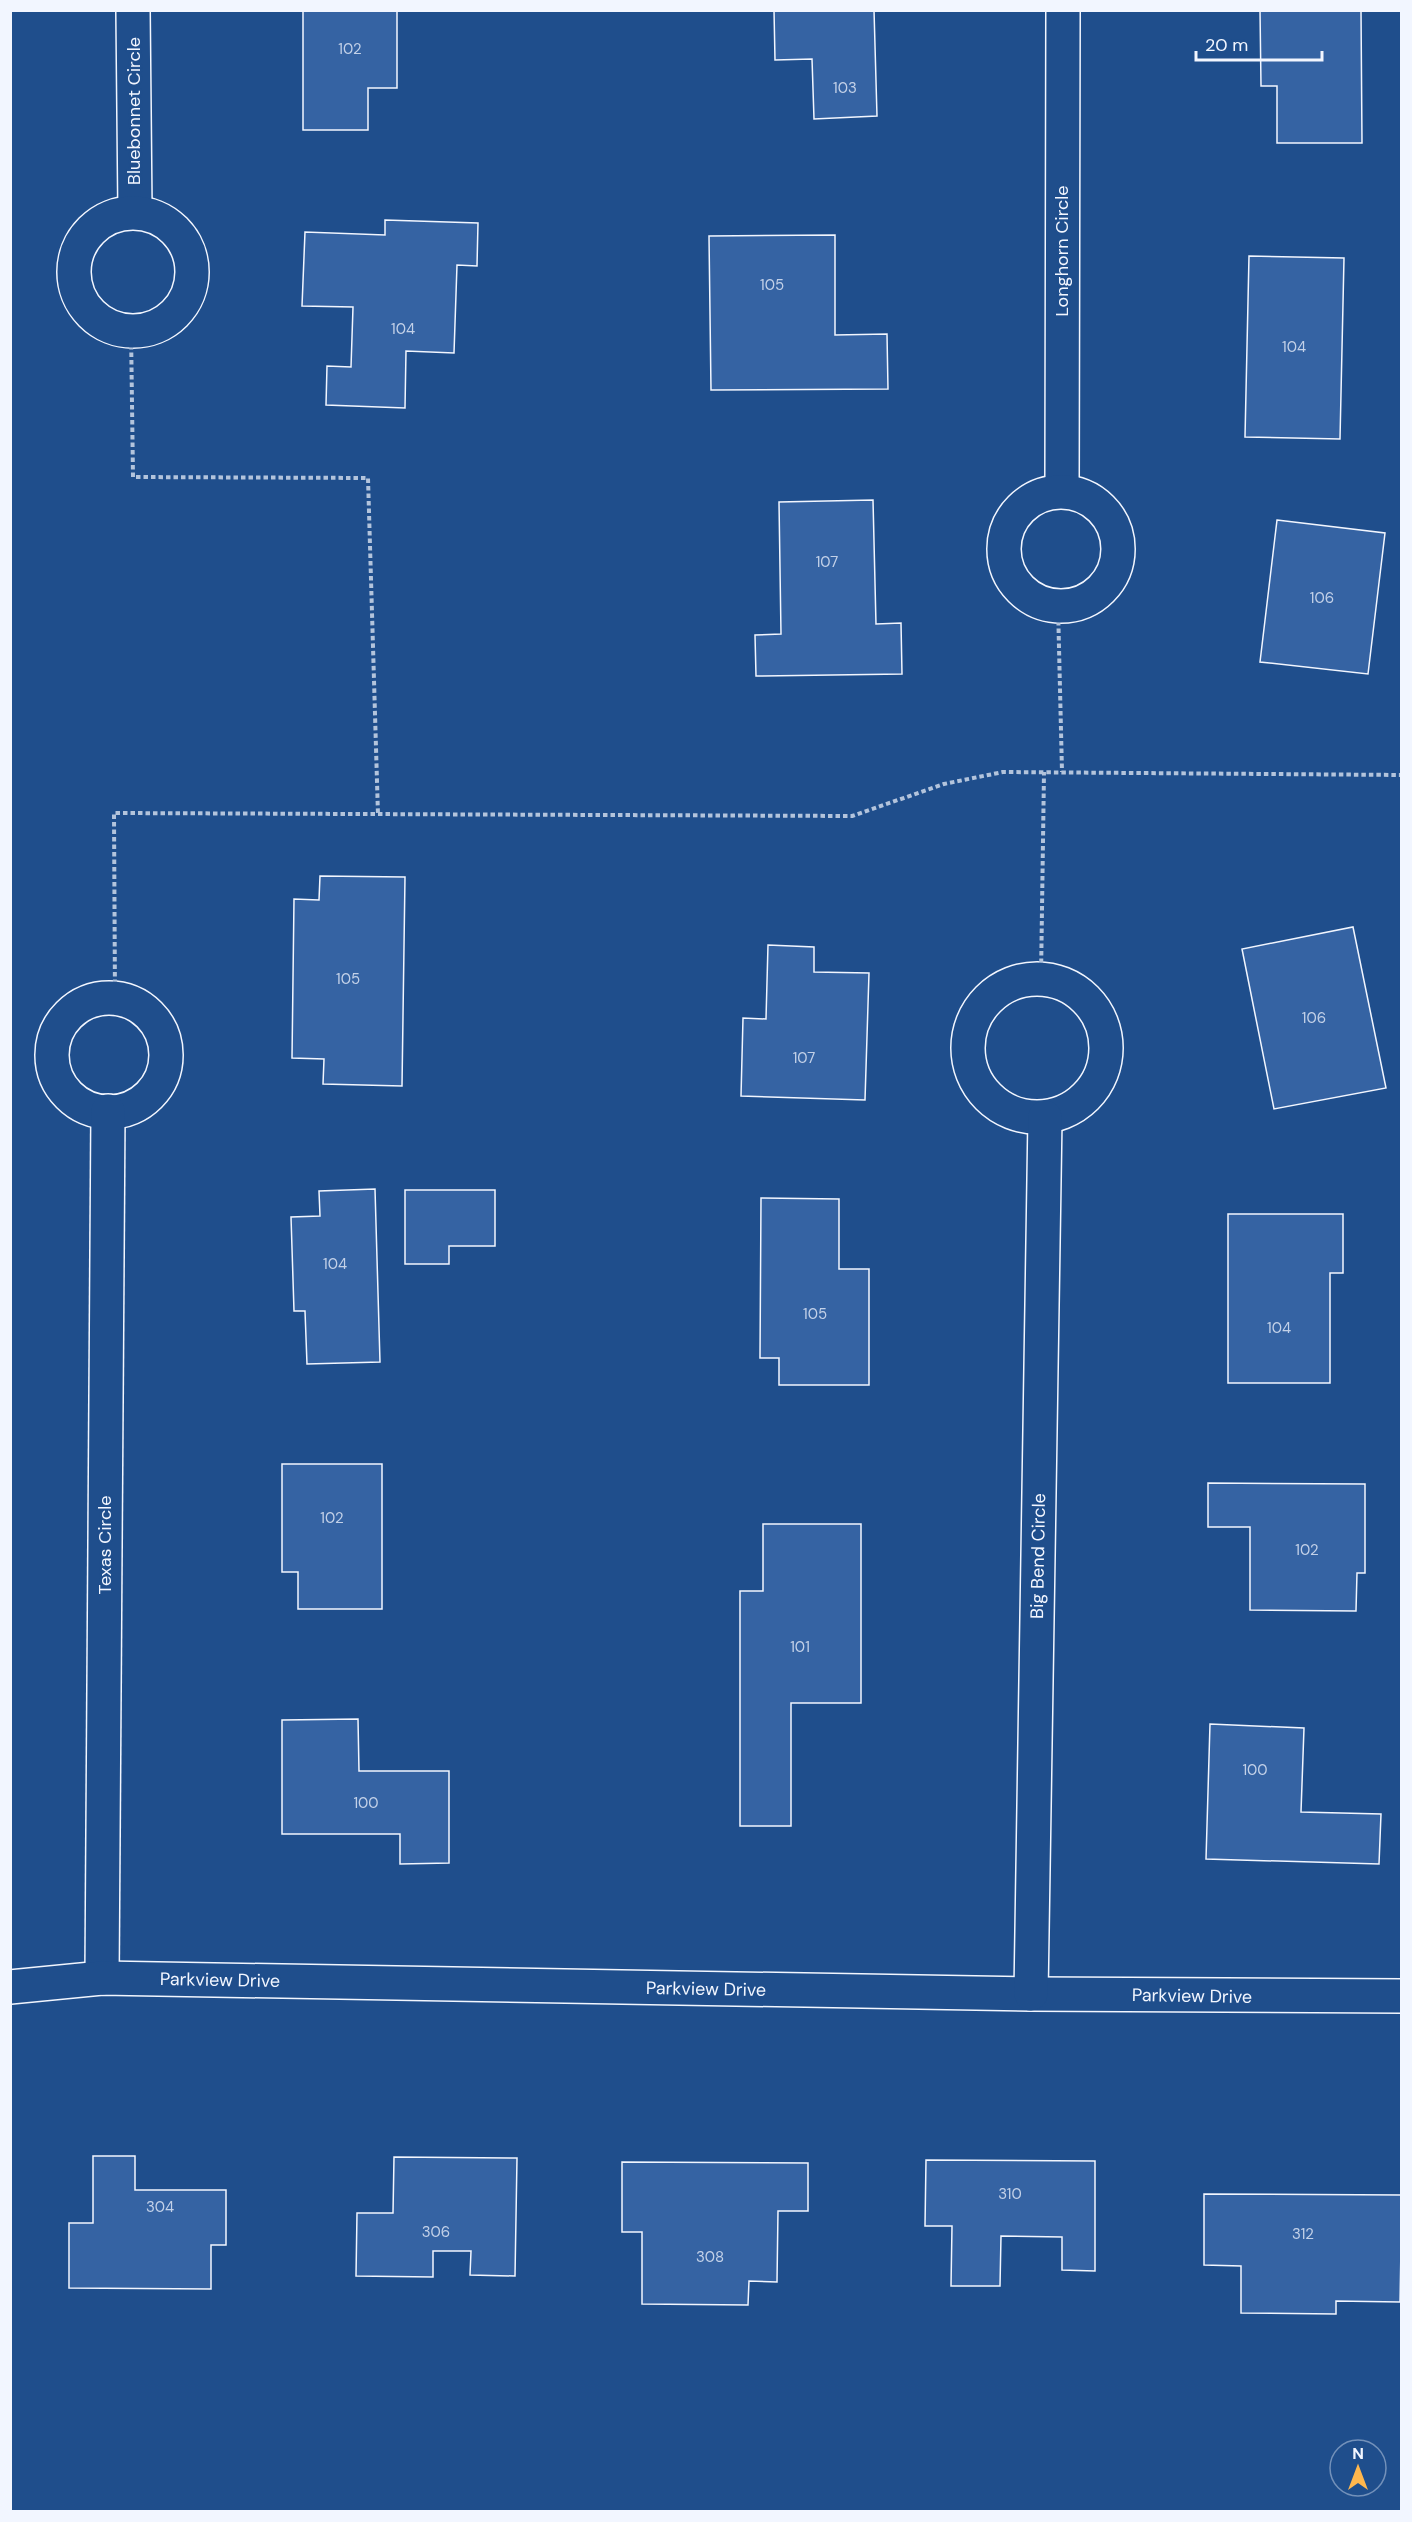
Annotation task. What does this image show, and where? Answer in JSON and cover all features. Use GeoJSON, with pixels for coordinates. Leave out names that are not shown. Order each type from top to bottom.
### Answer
{"type":"FeatureCollection","features":[{"type":"Feature","properties":{"kind":"street","name":"Bluebonnet Circle"},"geometry":{"type":"LineString","coordinates":[[133,10],[135,212]]}},
{"type":"Feature","properties":{"kind":"street","name":"Longhorn Circle"},"geometry":{"type":"LineString","coordinates":[[1062,491],[1063,10]]}},
{"type":"Feature","properties":{"kind":"street","name":"Bluebonnet Circle"},"geometry":{"type":"LineString","coordinates":[[135,212],[153,216],[170,225],[183,239],[191,257],[193,276],[188,295],[177,312],[162,323],[143,330],[131,330],[105,324],[89,312],[78,295],[74,276],[75,256],[84,238],[97,224],[115,214],[135,212]]}},
{"type":"Feature","properties":{"kind":"street"},"geometry":{"type":"LineString","coordinates":[[1062,491],[1081,494],[1110,519],[1118,537],[1119,556],[1113,574],[1101,590],[1085,601],[1058,606],[1047,605],[1030,597],[1016,585],[1007,569],[1003,551],[1010,524],[1027,502],[1043,494],[1062,491]]}},
{"type":"Feature","properties":{"kind":"street"},"geometry":{"type":"LineString","coordinates":[[1041,978],[1064,983],[1083,995],[1098,1013],[1106,1034],[1106,1057],[1100,1079],[1086,1097],[1068,1111],[1045,1117],[1022,1116],[1001,1107],[984,1092],[972,1072],[968,1050],[971,1027],[981,1006],[997,990],[1018,981],[1041,978]]}},
{"type":"Feature","properties":{"kind":"street"},"geometry":{"type":"LineString","coordinates":[[108,997],[142,1008],[154,1021],[163,1037],[166,1055],[163,1072],[148,1095],[125,1109],[108,1111],[88,1108],[71,1097],[59,1083],[52,1064],[52,1045],[59,1027],[71,1011],[88,1002],[108,997]]}},
{"type":"Feature","properties":{"kind":"street","name":"Texas Circle"},"geometry":{"type":"LineString","coordinates":[[102,1978],[108,1111]]}},
{"type":"Feature","properties":{"kind":"street","name":"Big Bend Circle"},"geometry":{"type":"LineString","coordinates":[[1031,1994],[1045,1117]]}},
{"type":"Feature","properties":{"kind":"street","name":"Parkview Drive"},"geometry":{"type":"LineString","coordinates":[[10,1987],[102,1978],[1031,1994],[1401,1996]]}},
{"type":"Feature","properties":{"kind":"path"},"geometry":{"type":"LineString","coordinates":[[131,330],[133,477],[368,478],[378,815]]}},
{"type":"Feature","properties":{"kind":"path"},"geometry":{"type":"LineString","coordinates":[[1058,606],[1062,772]]}},
{"type":"Feature","properties":{"kind":"path"},"geometry":{"type":"LineString","coordinates":[[115,999],[114,813],[852,816],[944,784],[1003,772],[1401,775]]}},
{"type":"Feature","properties":{"kind":"path"},"geometry":{"type":"LineString","coordinates":[[1041,978],[1044,772]]}},
{"type":"Feature","properties":{"kind":"building"},"geometry":{"type":"Polygon","coordinates":[[[303,10],[397,10],[397,88],[368,88],[368,130],[303,130],[303,10]]]}},
{"type":"Feature","properties":{"kind":"building"},"geometry":{"type":"Polygon","coordinates":[[[774,10],[874,10],[877,116],[814,119],[812,59],[775,60],[774,10]]]}},
{"type":"Feature","properties":{"kind":"building"},"geometry":{"type":"Polygon","coordinates":[[[1260,10],[1361,10],[1362,143],[1277,143],[1277,86],[1261,86],[1260,10]]]}},
{"type":"Feature","properties":{"kind":"building"},"geometry":{"type":"Polygon","coordinates":[[[385,220],[478,223],[477,266],[457,265],[454,353],[406,351],[405,408],[326,405],[327,366],[351,367],[353,307],[302,306],[305,232],[385,235],[385,220]]]}},
{"type":"Feature","properties":{"kind":"building"},"geometry":{"type":"Polygon","coordinates":[[[835,235],[835,335],[887,334],[888,389],[711,390],[709,236],[835,235]]]}},
{"type":"Feature","properties":{"kind":"building"},"geometry":{"type":"Polygon","coordinates":[[[1249,256],[1344,258],[1340,439],[1245,437],[1249,256]]]}},
{"type":"Feature","properties":{"kind":"building"},"geometry":{"type":"Polygon","coordinates":[[[873,500],[876,624],[901,623],[902,674],[756,676],[755,635],[781,634],[779,502],[873,500]]]}},
{"type":"Feature","properties":{"kind":"building"},"geometry":{"type":"Polygon","coordinates":[[[1277,520],[1385,533],[1368,674],[1260,662],[1277,520]]]}},
{"type":"Feature","properties":{"kind":"building"},"geometry":{"type":"Polygon","coordinates":[[[320,876],[405,877],[402,1086],[323,1084],[324,1059],[292,1058],[294,899],[319,900],[320,876]]]}},
{"type":"Feature","properties":{"kind":"building"},"geometry":{"type":"Polygon","coordinates":[[[1353,927],[1386,1088],[1274,1109],[1242,949],[1353,927]]]}},
{"type":"Feature","properties":{"kind":"building"},"geometry":{"type":"Polygon","coordinates":[[[768,945],[814,947],[814,972],[869,973],[865,1100],[741,1096],[743,1018],[766,1019],[768,945]]]}},
{"type":"Feature","properties":{"kind":"building"},"geometry":{"type":"Polygon","coordinates":[[[375,1189],[380,1362],[307,1364],[305,1311],[294,1311],[291,1217],[320,1216],[319,1191],[375,1189]]]}},
{"type":"Feature","properties":{"kind":"building"},"geometry":{"type":"Polygon","coordinates":[[[405,1190],[495,1190],[495,1246],[449,1246],[449,1264],[405,1264],[405,1190]]]}},
{"type":"Feature","properties":{"kind":"building"},"geometry":{"type":"Polygon","coordinates":[[[761,1198],[839,1199],[839,1269],[869,1269],[869,1385],[779,1385],[779,1358],[760,1358],[761,1198]]]}},
{"type":"Feature","properties":{"kind":"building"},"geometry":{"type":"Polygon","coordinates":[[[1228,1214],[1343,1214],[1343,1273],[1330,1273],[1330,1383],[1228,1383],[1228,1214]]]}},
{"type":"Feature","properties":{"kind":"building"},"geometry":{"type":"Polygon","coordinates":[[[282,1464],[382,1464],[382,1609],[298,1609],[298,1572],[282,1572],[282,1464]]]}},
{"type":"Feature","properties":{"kind":"building"},"geometry":{"type":"Polygon","coordinates":[[[1208,1483],[1365,1484],[1365,1573],[1357,1573],[1356,1611],[1250,1610],[1250,1527],[1208,1527],[1208,1483]]]}},
{"type":"Feature","properties":{"kind":"building"},"geometry":{"type":"Polygon","coordinates":[[[763,1524],[861,1524],[861,1703],[791,1703],[791,1826],[740,1826],[740,1591],[763,1591],[763,1524]]]}},
{"type":"Feature","properties":{"kind":"building"},"geometry":{"type":"Polygon","coordinates":[[[358,1719],[359,1771],[449,1771],[449,1863],[400,1864],[400,1834],[282,1834],[282,1720],[358,1719]]]}},
{"type":"Feature","properties":{"kind":"building"},"geometry":{"type":"Polygon","coordinates":[[[1210,1724],[1304,1728],[1301,1812],[1381,1814],[1379,1864],[1206,1859],[1210,1724]]]}},
{"type":"Feature","properties":{"kind":"building"},"geometry":{"type":"Polygon","coordinates":[[[93,2156],[135,2156],[135,2190],[226,2190],[226,2245],[211,2245],[211,2289],[69,2288],[69,2223],[93,2223],[93,2156]]]}},
{"type":"Feature","properties":{"kind":"building"},"geometry":{"type":"Polygon","coordinates":[[[394,2157],[517,2158],[515,2276],[470,2275],[471,2251],[433,2251],[433,2277],[356,2276],[357,2213],[393,2213],[394,2157]]]}},
{"type":"Feature","properties":{"kind":"building"},"geometry":{"type":"Polygon","coordinates":[[[926,2160],[1095,2161],[1095,2271],[1062,2270],[1062,2237],[1001,2236],[1000,2286],[951,2286],[952,2226],[925,2226],[926,2160]]]}},
{"type":"Feature","properties":{"kind":"building"},"geometry":{"type":"Polygon","coordinates":[[[622,2162],[808,2163],[808,2211],[778,2211],[777,2282],[749,2281],[748,2305],[642,2304],[642,2232],[622,2232],[622,2162]]]}},
{"type":"Feature","properties":{"kind":"building"},"geometry":{"type":"Polygon","coordinates":[[[1204,2194],[1402,2195],[1400,2302],[1336,2301],[1336,2314],[1241,2313],[1241,2266],[1204,2265],[1204,2194]]]}}]}
